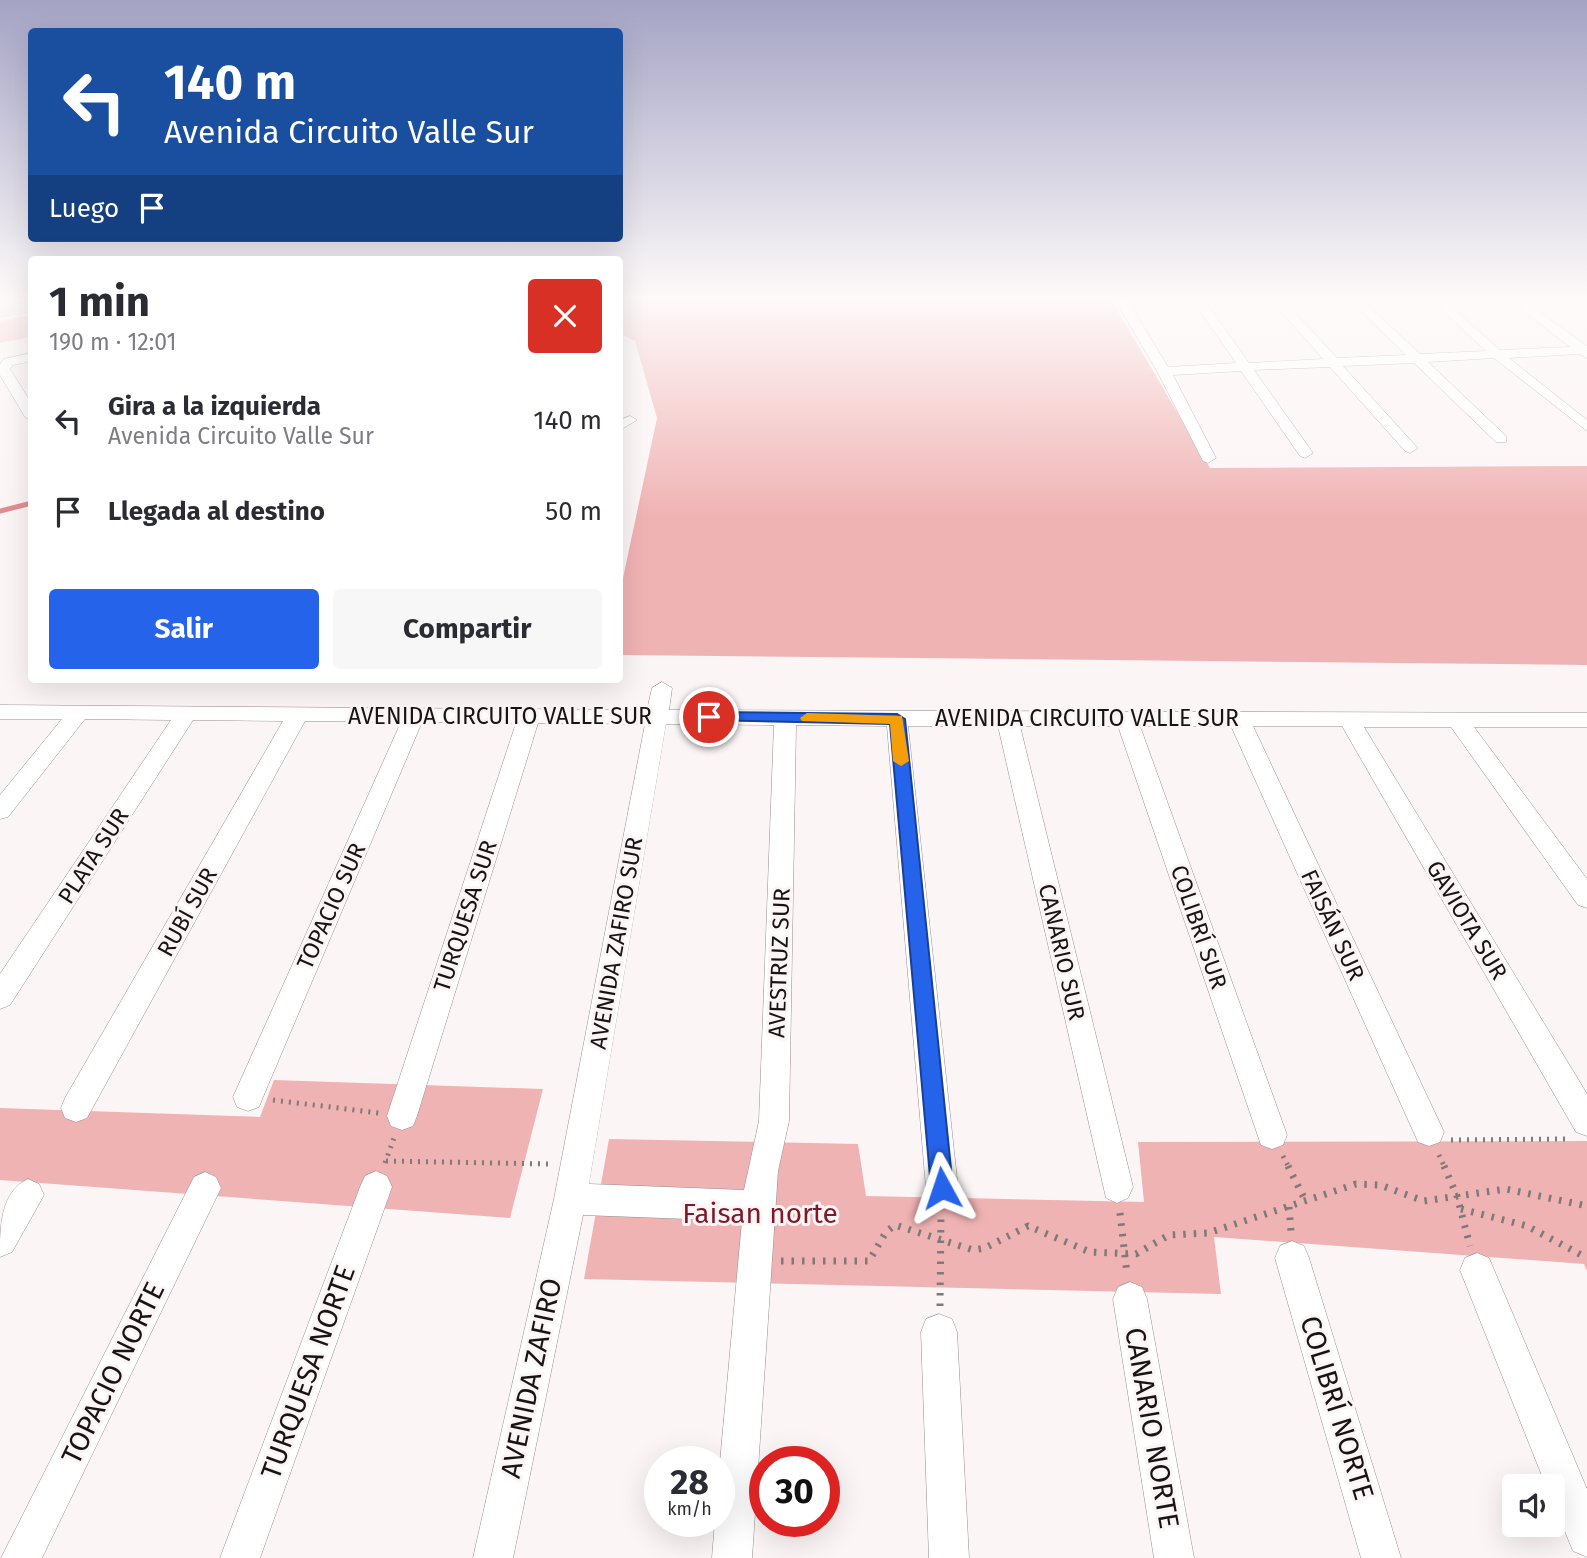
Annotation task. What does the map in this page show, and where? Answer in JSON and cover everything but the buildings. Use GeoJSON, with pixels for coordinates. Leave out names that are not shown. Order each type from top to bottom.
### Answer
{"type":"FeatureCollection","features":[{"type":"Feature","properties":{"kind":"street"},"geometry":{"type":"LineString","coordinates":[[5,371],[25,391]]}},
{"type":"Feature","properties":{"kind":"street"},"geometry":{"type":"LineString","coordinates":[[1176,371],[1164,371],[1208,458]]}},
{"type":"Feature","properties":{"kind":"street"},"geometry":{"type":"LineString","coordinates":[[1250,371],[1305,453]]}},
{"type":"Feature","properties":{"kind":"street"},"geometry":{"type":"LineString","coordinates":[[1337,371],[1410,448]]}},
{"type":"Feature","properties":{"kind":"street"},"geometry":{"type":"LineString","coordinates":[[1430,371],[1501,439]]}},
{"type":"Feature","properties":{"kind":"street"},"geometry":{"type":"LineString","coordinates":[[1517,371],[1587,427]]}},
{"type":"Feature","properties":{"kind":"street","name":"AVENIDA ZAFIRO SUR"},"geometry":{"type":"LineString","coordinates":[[573,1182],[662,688]]}},
{"type":"Feature","properties":{"kind":"street","name":"AVENIDA CIRCUITO VALLE SUR"},"geometry":{"type":"LineString","coordinates":[[0,712],[185,716],[1580,720]]}},
{"type":"Feature","properties":{"kind":"street"},"geometry":{"type":"LineString","coordinates":[[0,811],[79,713]]}},
{"type":"Feature","properties":{"kind":"street","name":"PLATA SUR"},"geometry":{"type":"LineString","coordinates":[[0,997],[185,716]]}},
{"type":"Feature","properties":{"kind":"street","name":"RUBÍ SUR"},"geometry":{"type":"LineString","coordinates":[[76,1108],[297,716]]}},
{"type":"Feature","properties":{"kind":"street","name":"TOPACIO SUR"},"geometry":{"type":"LineString","coordinates":[[247,1097],[414,716]]}},
{"type":"Feature","properties":{"kind":"street","name":"TURQUESA SUR"},"geometry":{"type":"LineString","coordinates":[[402,1116],[529,716]]}},
{"type":"Feature","properties":{"kind":"street","name":"AVESTRUZ SUR"},"geometry":{"type":"LineString","coordinates":[[732,1558],[762,1171],[774,1121],[785,718]]}},
{"type":"Feature","properties":{"kind":"street","name":"CANARIO SUR"},"geometry":{"type":"LineString","coordinates":[[1007,718],[1117,1187]]}},
{"type":"Feature","properties":{"kind":"street","name":"FAISÁN SUR"},"geometry":{"type":"LineString","coordinates":[[1238,718],[1431,1136]]}},
{"type":"Feature","properties":{"kind":"street","name":"GAVIOTA SUR"},"geometry":{"type":"LineString","coordinates":[[1348,718],[1580,1130]]}},
{"type":"Feature","properties":{"kind":"street"},"geometry":{"type":"LineString","coordinates":[[897,719],[942,1188]]}},
{"type":"Feature","properties":{"kind":"street"},"geometry":{"type":"LineString","coordinates":[[1457,719],[1587,898]]}},
{"type":"Feature","properties":{"kind":"street","name":"COLIBRÍ SUR"},"geometry":{"type":"LineString","coordinates":[[1127,720],[1272,1135]]}},
{"type":"Feature","properties":{"kind":"street"},"geometry":{"type":"LineString","coordinates":[[1580,720],[1587,738]]}},
{"type":"Feature","properties":{"kind":"street","name":"TURQUESA NORTE"},"geometry":{"type":"LineString","coordinates":[[240,1558],[381,1174]]}},
{"type":"Feature","properties":{"kind":"street"},"geometry":{"type":"LineString","coordinates":[[573,1182],[759,1206]]}},
{"type":"Feature","properties":{"kind":"street","name":"AVENIDA ZAFIRO"},"geometry":{"type":"LineString","coordinates":[[493,1558],[573,1182]]}},
{"type":"Feature","properties":{"kind":"street","name":"TOPACIO NORTE"},"geometry":{"type":"LineString","coordinates":[[21,1558],[205,1188]]}},
{"type":"Feature","properties":{"kind":"street"},"geometry":{"type":"LineString","coordinates":[[0,1240],[28,1195]]}},
{"type":"Feature","properties":{"kind":"street","name":"COLIBRÍ NORTE"},"geometry":{"type":"LineString","coordinates":[[1292,1258],[1381,1558]]}},
{"type":"Feature","properties":{"kind":"street"},"geometry":{"type":"LineString","coordinates":[[1477,1270],[1587,1537]]}},
{"type":"Feature","properties":{"kind":"street","name":"CANARIO NORTE"},"geometry":{"type":"LineString","coordinates":[[1130,1299],[1174,1558]]}},
{"type":"Feature","properties":{"kind":"street"},"geometry":{"type":"LineString","coordinates":[[939,1332],[949,1558]]}},
{"type":"Feature","properties":{"kind":"path"},"geometry":{"type":"LineString","coordinates":[[247,1097],[402,1116],[381,1174],[573,1182]]}},
{"type":"Feature","properties":{"kind":"path"},"geometry":{"type":"LineString","coordinates":[[1477,1270],[1457,1196],[1431,1136],[1580,1130]]}},
{"type":"Feature","properties":{"kind":"path"},"geometry":{"type":"LineString","coordinates":[[1272,1135],[1306,1202]]}},
{"type":"Feature","properties":{"kind":"path"},"geometry":{"type":"LineString","coordinates":[[755,1260],[869,1261],[886,1230],[895,1225],[973,1250],[985,1248],[1028,1226],[1090,1252],[1136,1254],[1169,1235],[1208,1233],[1356,1184],[1368,1183],[1424,1201],[1506,1189],[1587,1206]]}},
{"type":"Feature","properties":{"kind":"path"},"geometry":{"type":"LineString","coordinates":[[1117,1187],[1130,1299]]}},
{"type":"Feature","properties":{"kind":"path"},"geometry":{"type":"LineString","coordinates":[[939,1332],[942,1188]]}},
{"type":"Feature","properties":{"kind":"path"},"geometry":{"type":"LineString","coordinates":[[1461,1209],[1506,1217],[1549,1234],[1587,1258]]}},
{"type":"Feature","properties":{"kind":"green space"},"geometry":{"type":"Polygon","coordinates":[[[643,371],[1153,371],[1210,468],[1587,466],[1587,665],[623,655],[623,578],[657,418],[643,371]]]}},
{"type":"Feature","properties":{"kind":"green space"},"geometry":{"type":"Polygon","coordinates":[[[274,1080],[543,1089],[510,1218],[0,1180],[0,1108],[260,1117],[274,1080]]]}},
{"type":"Feature","properties":{"kind":"green space","name":"Faisan norte"},"geometry":{"type":"Polygon","coordinates":[[[609,1139],[858,1144],[866,1196],[1144,1202],[1138,1142],[1587,1141],[1587,1271],[1584,1264],[1214,1237],[1221,1294],[584,1279],[609,1139]]]}},
{"type":"Feature","properties":{"kind":"waterway"},"geometry":{"type":"LineString","coordinates":[[0,511],[28,504]]}},
{"type":"Feature","properties":{"kind":"slow traffic"},"geometry":{"type":"LineString","coordinates":[[807,718],[897,719],[901,761]]}},
{"type":"Feature","properties":{"kind":"route"},"geometry":{"type":"LineString","coordinates":[[709,717],[897,719],[942,1188]]}}]}
